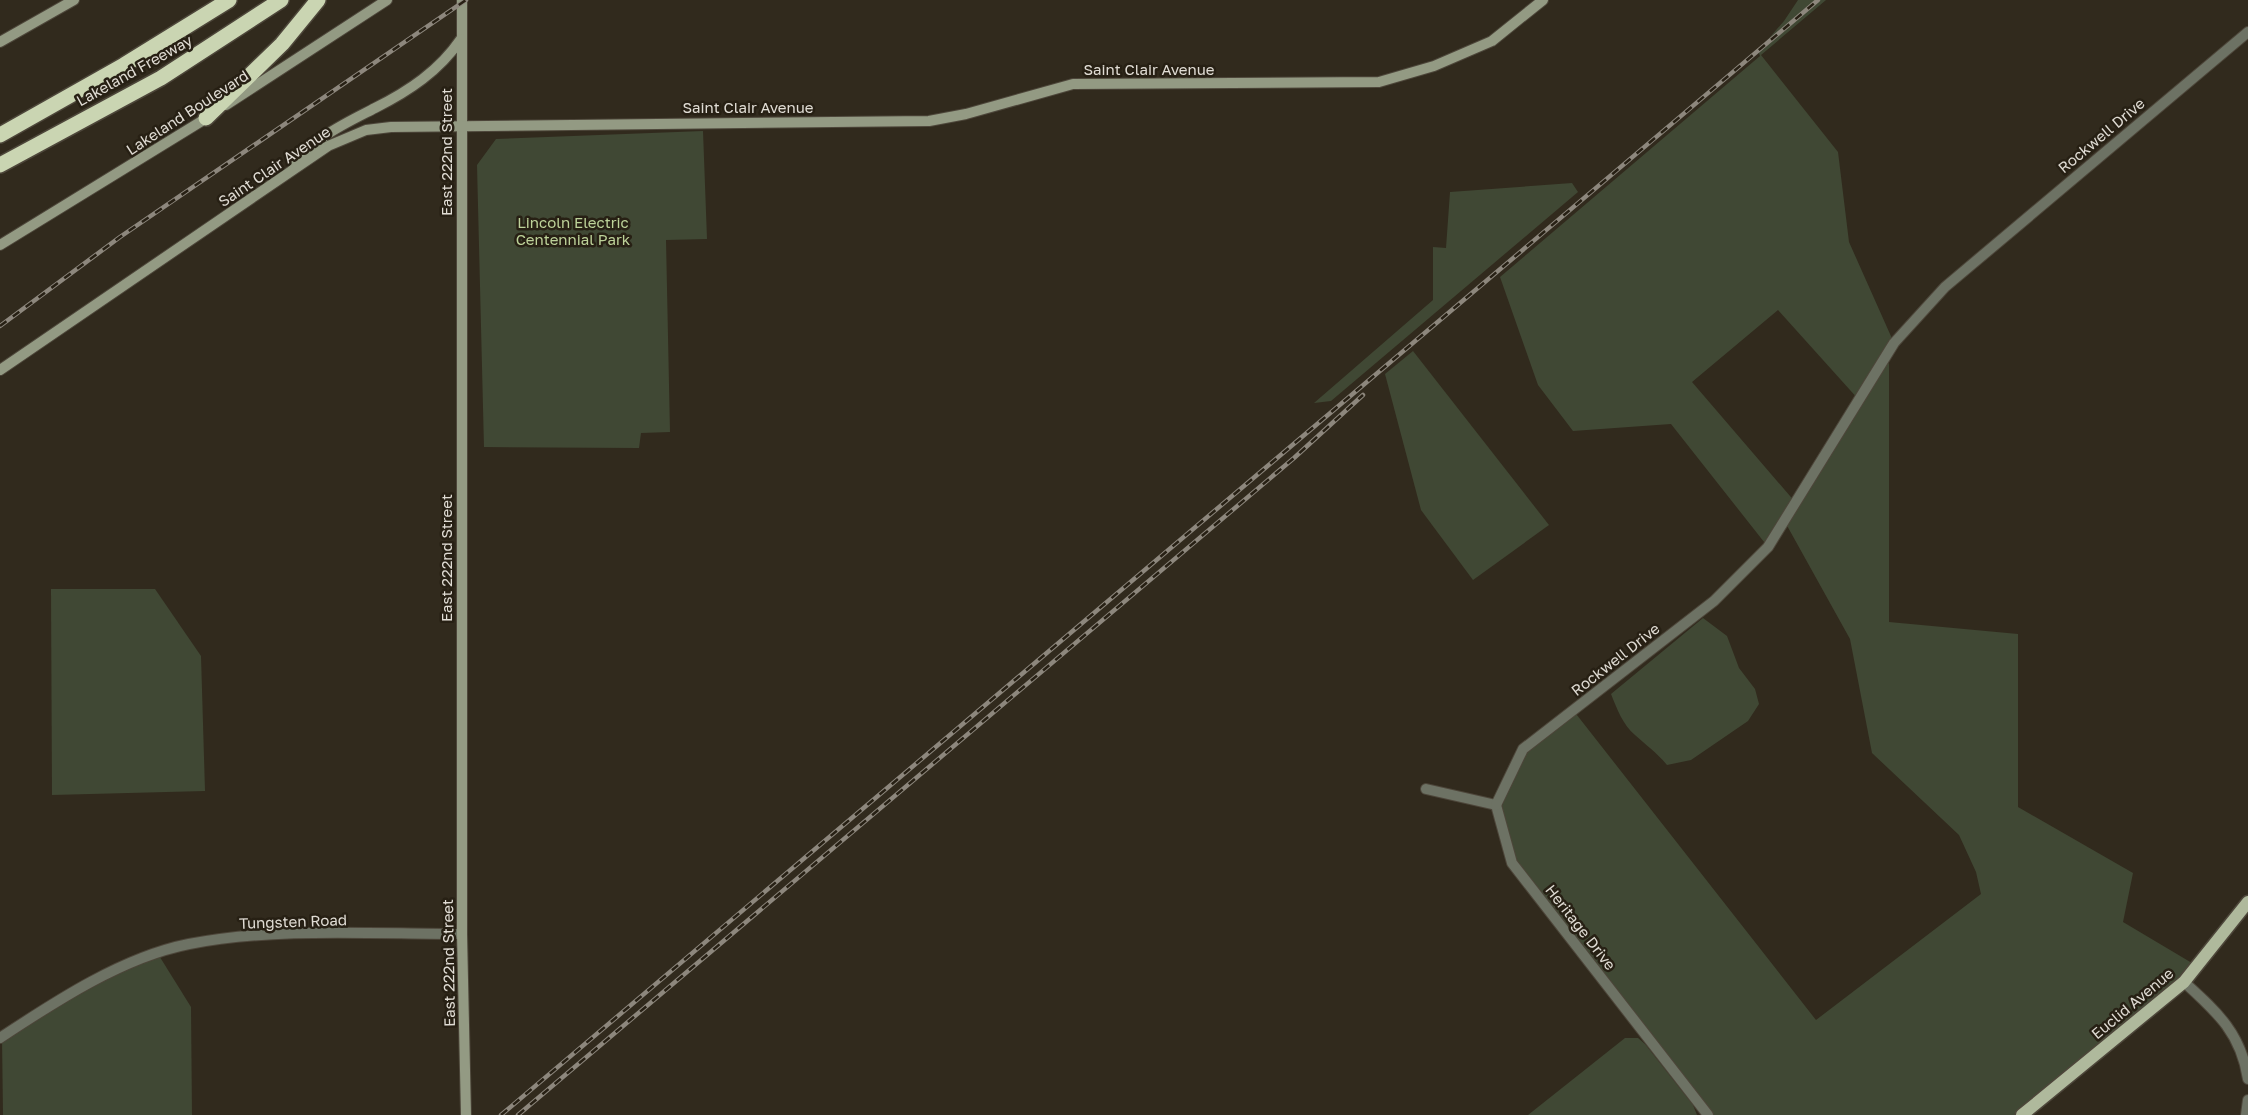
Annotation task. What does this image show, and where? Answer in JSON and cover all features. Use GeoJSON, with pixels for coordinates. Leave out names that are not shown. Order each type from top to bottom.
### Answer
{"type":"FeatureCollection","features":[{"type":"Feature","properties":{"kind":"highway","name":"Lakeland Freeway"},"geometry":{"type":"LineString","coordinates":[[0,135],[124,65],[229,0]]}},
{"type":"Feature","properties":{"kind":"highway","name":"Lakeland Freeway"},"geometry":{"type":"LineString","coordinates":[[0,165],[161,78],[281,0]]}},
{"type":"Feature","properties":{"kind":"highway"},"geometry":{"type":"LineString","coordinates":[[206,118],[282,44],[318,0]]}},
{"type":"Feature","properties":{"kind":"main road","name":"Euclid Avenue"},"geometry":{"type":"LineString","coordinates":[[2022,1115],[2184,982],[2248,902]]}},
{"type":"Feature","properties":{"kind":"street"},"geometry":{"type":"LineString","coordinates":[[0,42],[74,0]]}},
{"type":"Feature","properties":{"kind":"street","name":"Lakeland Boulevard"},"geometry":{"type":"LineString","coordinates":[[0,245],[206,118],[387,0]]}},
{"type":"Feature","properties":{"kind":"street","name":"East 222nd Street"},"geometry":{"type":"LineString","coordinates":[[462,0],[460,125],[462,934],[466,1115]]}},
{"type":"Feature","properties":{"kind":"street","name":"Saint Clair Avenue"},"geometry":{"type":"LineString","coordinates":[[0,370],[328,146],[366,130],[460,125],[929,121],[966,114],[1073,84],[1379,82],[1434,66],[1492,41],[1543,0]]}},
{"type":"Feature","properties":{"kind":"street","name":"Rockwell Drive"},"geometry":{"type":"LineString","coordinates":[[1496,805],[1523,749],[1714,601],[1768,547],[1894,342],[1945,287],[2248,32]]}},
{"type":"Feature","properties":{"kind":"street"},"geometry":{"type":"LineString","coordinates":[[290,172],[302,153],[344,124],[394,98],[433,72],[449,57],[462,38]]}},
{"type":"Feature","properties":{"kind":"street"},"geometry":{"type":"LineString","coordinates":[[1426,789],[1496,805]]}},
{"type":"Feature","properties":{"kind":"street","name":"Heritage Drive"},"geometry":{"type":"LineString","coordinates":[[1496,805],[1512,863],[1708,1115]]}},
{"type":"Feature","properties":{"kind":"street","name":"Tungsten Road"},"geometry":{"type":"LineString","coordinates":[[0,1038],[69,992],[137,961],[188,944],[258,934],[462,934]]}},
{"type":"Feature","properties":{"kind":"street"},"geometry":{"type":"LineString","coordinates":[[2184,982],[2209,1005],[2236,1039],[2244,1056],[2248,1078]]}},
{"type":"Feature","properties":{"kind":"street"},"geometry":{"type":"LineString","coordinates":[[2246,1115],[2248,1100]]}},
{"type":"Feature","properties":{"kind":"green space"},"geometry":{"type":"Polygon","coordinates":[[[1798,0],[1826,0],[1761,55],[1838,152],[1849,242],[1894,343],[1885,357],[1889,364],[1889,622],[2018,634],[2018,807],[2133,873],[2123,922],[2197,966],[2022,1115],[1708,1115],[1512,863],[1496,805],[1523,749],[1573,710],[1816,1020],[1981,894],[1976,872],[1959,835],[1872,753],[1850,639],[1785,522],[1768,547],[1671,424],[1573,431],[1538,385],[1500,277],[1760,56],[1758,51],[1784,21],[1798,0]],[[1778,310],[1692,382],[1796,503],[1859,400],[1778,310]]]}},
{"type":"Feature","properties":{"kind":"green space","name":"Lincoln Electric Centennial Park"},"geometry":{"type":"Polygon","coordinates":[[[703,131],[707,239],[666,240],[670,432],[641,433],[639,448],[484,447],[477,165],[496,139],[703,131]]]}},
{"type":"Feature","properties":{"kind":"green space"},"geometry":{"type":"Polygon","coordinates":[[[1572,183],[1578,192],[1331,401],[1314,403],[1433,300],[1433,247],[1446,248],[1450,192],[1572,183]]]}},
{"type":"Feature","properties":{"kind":"green space"},"geometry":{"type":"Polygon","coordinates":[[[1413,351],[1549,525],[1473,580],[1421,510],[1385,374],[1413,351]]]}},
{"type":"Feature","properties":{"kind":"green space"},"geometry":{"type":"Polygon","coordinates":[[[51,589],[155,589],[201,656],[205,791],[52,795],[51,589]]]}},
{"type":"Feature","properties":{"kind":"green space"},"geometry":{"type":"Polygon","coordinates":[[[1703,618],[1727,636],[1739,668],[1755,689],[1759,704],[1748,721],[1691,760],[1667,765],[1627,726],[1611,694],[1703,618]]]}},
{"type":"Feature","properties":{"kind":"green space"},"geometry":{"type":"Polygon","coordinates":[[[158,954],[191,1007],[192,1115],[3,1115],[2,1037],[69,992],[158,954]]]}},
{"type":"Feature","properties":{"kind":"green space"},"geometry":{"type":"Polygon","coordinates":[[[1625,1038],[1638,1038],[1645,1044],[1693,1105],[1697,1115],[1528,1115],[1625,1038]]]}},
{"type":"Feature","properties":{"kind":"railway"},"geometry":{"type":"LineString","coordinates":[[0,326],[120,237],[466,0]]}},
{"type":"Feature","properties":{"kind":"railway"},"geometry":{"type":"LineString","coordinates":[[501,1115],[1818,0]]}},
{"type":"Feature","properties":{"kind":"railway"},"geometry":{"type":"LineString","coordinates":[[518,1115],[1294,458],[1363,395]]}}]}
